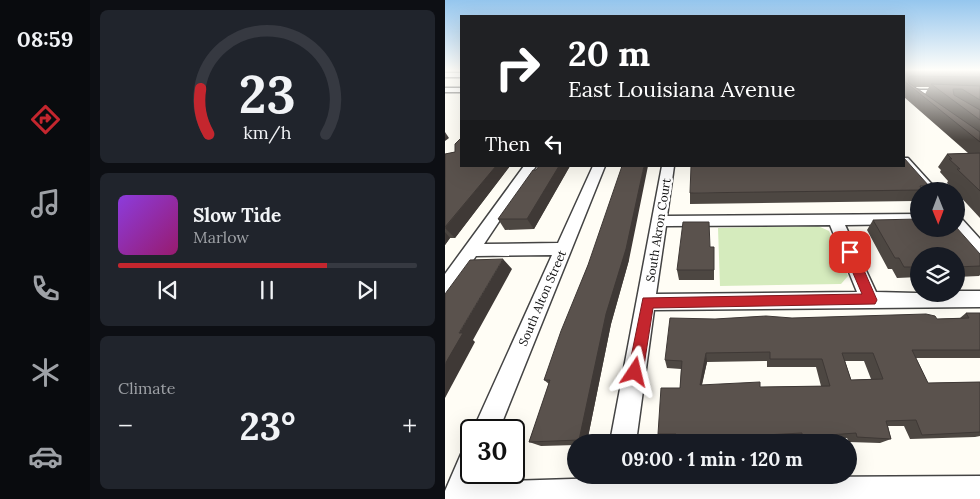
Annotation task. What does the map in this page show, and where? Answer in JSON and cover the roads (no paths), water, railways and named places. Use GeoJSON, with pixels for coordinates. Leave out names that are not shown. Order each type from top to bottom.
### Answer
{"type":"FeatureCollection","features":[{"type":"Feature","properties":{"kind":"street"},"geometry":{"type":"LineString","coordinates":[[910,93],[926,104]]}},
{"type":"Feature","properties":{"kind":"street"},"geometry":{"type":"LineString","coordinates":[[905,162],[923,182]]}},
{"type":"Feature","properties":{"kind":"street"},"geometry":{"type":"LineString","coordinates":[[445,288],[528,167]]}},
{"type":"Feature","properties":{"kind":"street","name":"South Alton Street"},"geometry":{"type":"LineString","coordinates":[[491,419],[599,167]]}},
{"type":"Feature","properties":{"kind":"street","name":"South Akron Court"},"geometry":{"type":"LineString","coordinates":[[624,434],[668,167]]}},
{"type":"Feature","properties":{"kind":"street"},"geometry":{"type":"LineString","coordinates":[[659,221],[910,219]]}},
{"type":"Feature","properties":{"kind":"street"},"geometry":{"type":"LineString","coordinates":[[836,220],[870,300]]}},
{"type":"Feature","properties":{"kind":"street"},"geometry":{"type":"LineString","coordinates":[[965,232],[980,250]]}},
{"type":"Feature","properties":{"kind":"street"},"geometry":{"type":"LineString","coordinates":[[472,250],[563,249]]}},
{"type":"Feature","properties":{"kind":"street"},"geometry":{"type":"LineString","coordinates":[[647,302],[980,299]]}},
{"type":"Feature","properties":{"kind":"street"},"geometry":{"type":"LineString","coordinates":[[463,484],[457,498],[616,484],[980,490]]}}]}
